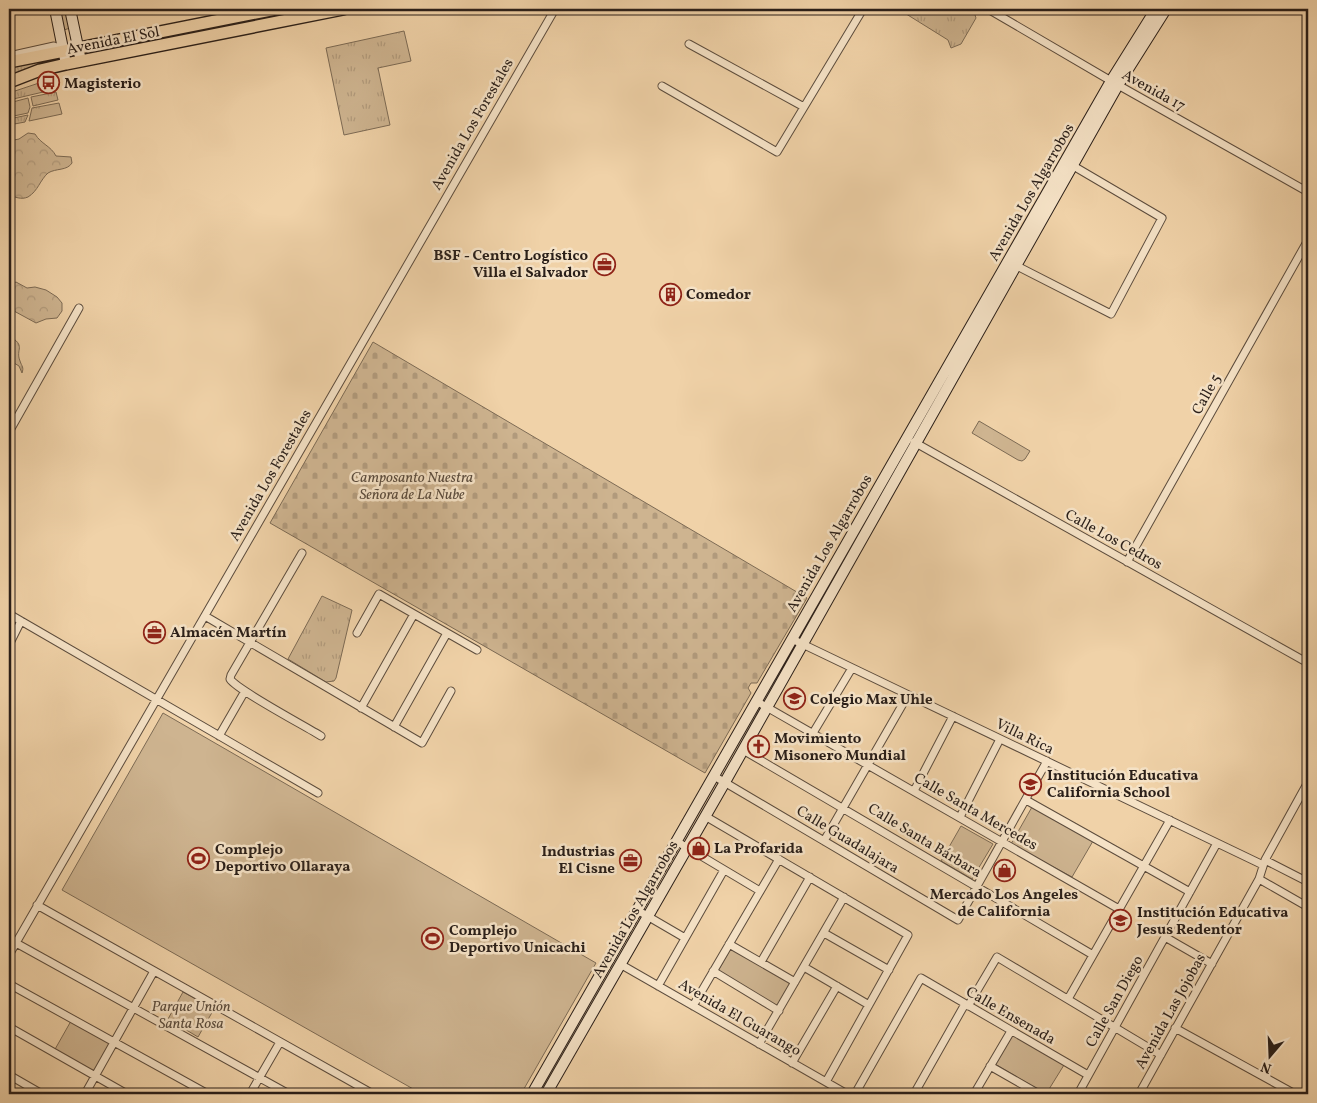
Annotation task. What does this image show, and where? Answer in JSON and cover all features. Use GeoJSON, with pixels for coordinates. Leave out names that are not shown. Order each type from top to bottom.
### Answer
{"type":"FeatureCollection","features":[{"type":"Feature","properties":{"kind":"main road","name":"Avenida El Sol"},"geometry":{"type":"LineString","coordinates":[[9,62],[276,9]]}},
{"type":"Feature","properties":{"kind":"main road","name":"Avenida El Sol"},"geometry":{"type":"LineString","coordinates":[[9,82],[40,70],[66,64],[343,9]]}},
{"type":"Feature","properties":{"kind":"street"},"geometry":{"type":"LineString","coordinates":[[54,9],[66,64]]}},
{"type":"Feature","properties":{"kind":"street"},"geometry":{"type":"LineString","coordinates":[[70,9],[81,61]]}},
{"type":"Feature","properties":{"kind":"street","name":"Avenida Los Forestales"},"geometry":{"type":"LineString","coordinates":[[9,955],[555,9]]}},
{"type":"Feature","properties":{"kind":"street"},"geometry":{"type":"LineString","coordinates":[[662,86],[777,152],[863,9]]}},
{"type":"Feature","properties":{"kind":"street","name":"Avenida 17"},"geometry":{"type":"LineString","coordinates":[[988,9],[1114,83],[1308,192]]}},
{"type":"Feature","properties":{"kind":"street","name":"Avenida Los Algarrobos"},"geometry":{"type":"LineString","coordinates":[[532,1094],[756,701],[911,440],[1156,9]]}},
{"type":"Feature","properties":{"kind":"street","name":"Avenida Los Algarrobos"},"geometry":{"type":"LineString","coordinates":[[1114,83],[1166,9]]}},
{"type":"Feature","properties":{"kind":"street"},"geometry":{"type":"LineString","coordinates":[[689,44],[804,107]]}},
{"type":"Feature","properties":{"kind":"street","name":"Avenida El Sol"},"geometry":{"type":"LineString","coordinates":[[9,56],[54,46],[63,50]]}},
{"type":"Feature","properties":{"kind":"street"},"geometry":{"type":"LineString","coordinates":[[1012,263],[1111,314],[1162,218],[1068,164]]}},
{"type":"Feature","properties":{"kind":"street","name":"Calle 5"},"geometry":{"type":"LineString","coordinates":[[1127,562],[1308,240]]}},
{"type":"Feature","properties":{"kind":"street"},"geometry":{"type":"LineString","coordinates":[[9,432],[79,308]]}},
{"type":"Feature","properties":{"kind":"street","name":"Avenida Los Algarrobos"},"geometry":{"type":"LineString","coordinates":[[546,1094],[767,707],[911,440]]}},
{"type":"Feature","properties":{"kind":"street","name":"Calle Los Cedros"},"geometry":{"type":"LineString","coordinates":[[911,440],[1308,663]]}},
{"type":"Feature","properties":{"kind":"street"},"geometry":{"type":"LineString","coordinates":[[302,553],[230,679],[232,683],[321,736]]}},
{"type":"Feature","properties":{"kind":"street"},"geometry":{"type":"LineString","coordinates":[[357,633],[379,594],[477,650]]}},
{"type":"Feature","properties":{"kind":"street"},"geometry":{"type":"LineString","coordinates":[[9,614],[318,793]]}},
{"type":"Feature","properties":{"kind":"street"},"geometry":{"type":"LineString","coordinates":[[361,708],[414,614]]}},
{"type":"Feature","properties":{"kind":"street"},"geometry":{"type":"LineString","coordinates":[[204,616],[422,743],[451,691]]}},
{"type":"Feature","properties":{"kind":"street"},"geometry":{"type":"LineString","coordinates":[[9,645],[21,621]]}},
{"type":"Feature","properties":{"kind":"street"},"geometry":{"type":"LineString","coordinates":[[394,727],[447,633]]}},
{"type":"Feature","properties":{"kind":"street","name":"Villa Rica"},"geometry":{"type":"LineString","coordinates":[[792,639],[1217,843],[1308,882]]}},
{"type":"Feature","properties":{"kind":"street"},"geometry":{"type":"LineString","coordinates":[[813,733],[852,668]]}},
{"type":"Feature","properties":{"kind":"street"},"geometry":{"type":"LineString","coordinates":[[219,736],[245,691]]}},
{"type":"Feature","properties":{"kind":"street"},"geometry":{"type":"LineString","coordinates":[[824,841],[908,695]]}},
{"type":"Feature","properties":{"kind":"street","name":"Calle Santa Mercedes"},"geometry":{"type":"LineString","coordinates":[[756,701],[1120,909]]}},
{"type":"Feature","properties":{"kind":"street"},"geometry":{"type":"LineString","coordinates":[[914,791],[953,716]]}},
{"type":"Feature","properties":{"kind":"street"},"geometry":{"type":"LineString","coordinates":[[960,817],[1000,739]]}},
{"type":"Feature","properties":{"kind":"street","name":"Calle Santa Bárbara"},"geometry":{"type":"LineString","coordinates":[[743,750],[1093,955]]}},
{"type":"Feature","properties":{"kind":"street"},"geometry":{"type":"LineString","coordinates":[[977,886],[1047,761]]}},
{"type":"Feature","properties":{"kind":"street","name":"Calle Guadalajara"},"geometry":{"type":"LineString","coordinates":[[714,776],[958,920],[977,886]]}},
{"type":"Feature","properties":{"kind":"street","name":"Avenida Las Jojobas"},"geometry":{"type":"LineString","coordinates":[[1139,1094],[1259,879],[1264,862],[1308,782]]}},
{"type":"Feature","properties":{"kind":"street"},"geometry":{"type":"LineString","coordinates":[[1026,800],[1190,892]]}},
{"type":"Feature","properties":{"kind":"street"},"geometry":{"type":"LineString","coordinates":[[705,816],[908,935],[826,1082]]}},
{"type":"Feature","properties":{"kind":"street"},"geometry":{"type":"LineString","coordinates":[[1068,999],[1170,820]]}},
{"type":"Feature","properties":{"kind":"street"},"geometry":{"type":"LineString","coordinates":[[676,841],[760,891]]}},
{"type":"Feature","properties":{"kind":"street","name":"Calle San Diego"},"geometry":{"type":"LineString","coordinates":[[1078,1094],[1217,843]]}},
{"type":"Feature","properties":{"kind":"street"},"geometry":{"type":"LineString","coordinates":[[693,1006],[779,859]]}},
{"type":"Feature","properties":{"kind":"street"},"geometry":{"type":"LineString","coordinates":[[658,986],[724,870]]}},
{"type":"Feature","properties":{"kind":"street"},"geometry":{"type":"LineString","coordinates":[[761,962],[810,877]]}},
{"type":"Feature","properties":{"kind":"street"},"geometry":{"type":"LineString","coordinates":[[1259,879],[1308,907]]}},
{"type":"Feature","properties":{"kind":"street"},"geometry":{"type":"LineString","coordinates":[[760,1044],[844,897]]}},
{"type":"Feature","properties":{"kind":"street"},"geometry":{"type":"LineString","coordinates":[[37,905],[373,1094]]}},
{"type":"Feature","properties":{"kind":"street"},"geometry":{"type":"LineString","coordinates":[[637,910],[685,938]]}},
{"type":"Feature","properties":{"kind":"street"},"geometry":{"type":"LineString","coordinates":[[824,933],[889,970]]}},
{"type":"Feature","properties":{"kind":"street"},"geometry":{"type":"LineString","coordinates":[[1165,937],[1212,964]]}},
{"type":"Feature","properties":{"kind":"street"},"geometry":{"type":"LineString","coordinates":[[16,943],[289,1094]]}},
{"type":"Feature","properties":{"kind":"street"},"geometry":{"type":"LineString","coordinates":[[729,944],[796,982]]}},
{"type":"Feature","properties":{"kind":"street"},"geometry":{"type":"LineString","coordinates":[[914,1094],[996,957],[1161,1055]]}},
{"type":"Feature","properties":{"kind":"street"},"geometry":{"type":"LineString","coordinates":[[609,958],[620,964]]}},
{"type":"Feature","properties":{"kind":"street","name":"Avenida El Guarango"},"geometry":{"type":"LineString","coordinates":[[620,964],[847,1094]]}},
{"type":"Feature","properties":{"kind":"street"},"geometry":{"type":"LineString","coordinates":[[804,967],[870,1005]]}},
{"type":"Feature","properties":{"kind":"street"},"geometry":{"type":"LineString","coordinates":[[85,1094],[154,971]]}},
{"type":"Feature","properties":{"kind":"street"},"geometry":{"type":"LineString","coordinates":[[713,971],[779,1011]]}},
{"type":"Feature","properties":{"kind":"street","name":"Calle Ensenada"},"geometry":{"type":"LineString","coordinates":[[855,1094],[921,978],[1088,1075]]}},
{"type":"Feature","properties":{"kind":"street"},"geometry":{"type":"LineString","coordinates":[[9,984],[208,1094]]}},
{"type":"Feature","properties":{"kind":"street"},"geometry":{"type":"LineString","coordinates":[[792,1063],[837,986]]}},
{"type":"Feature","properties":{"kind":"street"},"geometry":{"type":"LineString","coordinates":[[9,1027],[127,1094]]}},
{"type":"Feature","properties":{"kind":"street"},"geometry":{"type":"LineString","coordinates":[[1176,1028],[1295,1094]]}},
{"type":"Feature","properties":{"kind":"street"},"geometry":{"type":"LineString","coordinates":[[974,1094],[1011,1031]]}},
{"type":"Feature","properties":{"kind":"street"},"geometry":{"type":"LineString","coordinates":[[250,1094],[280,1042]]}},
{"type":"Feature","properties":{"kind":"street"},"geometry":{"type":"LineString","coordinates":[[990,1066],[1039,1094]]}},
{"type":"Feature","properties":{"kind":"street"},"geometry":{"type":"LineString","coordinates":[[9,1075],[42,1094]]}},
{"type":"Feature","properties":{"kind":"green space"},"geometry":{"type":"Polygon","coordinates":[[[60,9],[66,9],[70,28],[64,30],[60,9]]]}},
{"type":"Feature","properties":{"kind":"green space"},"geometry":{"type":"Polygon","coordinates":[[[303,9],[326,9],[93,57],[92,52],[303,9]]]}},
{"type":"Feature","properties":{"kind":"green space"},"geometry":{"type":"Polygon","coordinates":[[[905,9],[969,9],[974,12],[976,18],[961,44],[951,48],[948,40],[903,12],[905,9]]]}},
{"type":"Feature","properties":{"kind":"green space"},"geometry":{"type":"Polygon","coordinates":[[[404,31],[411,61],[378,68],[390,125],[344,135],[326,48],[404,31]]]}},
{"type":"Feature","properties":{"kind":"green space"},"geometry":{"type":"Polygon","coordinates":[[[59,57],[61,59],[9,79],[9,68],[59,57]]]}},
{"type":"Feature","properties":{"kind":"green space"},"geometry":{"type":"Polygon","coordinates":[[[54,78],[56,89],[9,100],[9,93],[54,78]]]}},
{"type":"Feature","properties":{"kind":"green space"},"geometry":{"type":"Polygon","coordinates":[[[56,92],[58,100],[33,106],[31,97],[56,92]]]}},
{"type":"Feature","properties":{"kind":"green space"},"geometry":{"type":"Polygon","coordinates":[[[28,98],[30,107],[28,113],[9,117],[9,103],[28,98]]]}},
{"type":"Feature","properties":{"kind":"green space"},"geometry":{"type":"Polygon","coordinates":[[[59,103],[62,114],[29,121],[32,108],[59,103]]]}},
{"type":"Feature","properties":{"kind":"green space"},"geometry":{"type":"Polygon","coordinates":[[[28,115],[25,122],[9,125],[9,119],[28,115]]]}},
{"type":"Feature","properties":{"kind":"green space"},"geometry":{"type":"Polygon","coordinates":[[[28,133],[35,134],[56,156],[71,157],[72,163],[70,166],[48,173],[31,195],[20,198],[9,195],[9,141],[19,139],[28,133]]]}},
{"type":"Feature","properties":{"kind":"green space"},"geometry":{"type":"Polygon","coordinates":[[[16,282],[27,288],[35,287],[46,290],[57,297],[62,303],[62,311],[57,318],[46,319],[36,323],[14,311],[9,312],[9,285],[16,282]]]}},
{"type":"Feature","properties":{"kind":"green space"},"geometry":{"type":"Polygon","coordinates":[[[9,336],[18,342],[19,357],[23,368],[22,373],[19,366],[9,360],[9,336]]]}},
{"type":"Feature","properties":{"kind":"green space","name":"Camposanto Nuestra Señora de La Nube"},"geometry":{"type":"Polygon","coordinates":[[[373,342],[807,598],[757,683],[751,683],[748,688],[751,693],[705,773],[270,523],[373,342]]]}},
{"type":"Feature","properties":{"kind":"green space"},"geometry":{"type":"Polygon","coordinates":[[[979,421],[1030,451],[1025,459],[1022,461],[1018,460],[972,433],[979,421]]]}},
{"type":"Feature","properties":{"kind":"green space"},"geometry":{"type":"Polygon","coordinates":[[[322,596],[352,610],[336,678],[334,681],[326,682],[288,659],[322,596]]]}},
{"type":"Feature","properties":{"kind":"green space"},"geometry":{"type":"Polygon","coordinates":[[[163,713],[596,963],[521,1094],[422,1094],[62,890],[163,713]]]}},
{"type":"Feature","properties":{"kind":"green space"},"geometry":{"type":"Polygon","coordinates":[[[1032,807],[1093,841],[1072,877],[1011,844],[1032,807]]]}},
{"type":"Feature","properties":{"kind":"green space"},"geometry":{"type":"Polygon","coordinates":[[[961,826],[993,844],[972,879],[941,861],[961,826]]]}},
{"type":"Feature","properties":{"kind":"green space"},"geometry":{"type":"Polygon","coordinates":[[[731,948],[792,984],[777,1007],[718,971],[731,948]]]}},
{"type":"Feature","properties":{"kind":"green space","name":"Parque Unión Santa Rosa"},"geometry":{"type":"Polygon","coordinates":[[[183,992],[214,1009],[198,1037],[168,1019],[183,992]]]}},
{"type":"Feature","properties":{"kind":"green space"},"geometry":{"type":"Polygon","coordinates":[[[71,1021],[111,1044],[94,1073],[54,1051],[71,1021]]]}},
{"type":"Feature","properties":{"kind":"green space"},"geometry":{"type":"Polygon","coordinates":[[[1013,1035],[1064,1065],[1046,1094],[995,1064],[1013,1035]]]}},
{"type":"Feature","properties":{"kind":"place","name":"Magisterio"},"geometry":{"type":"Point","coordinates":[48,83]}},
{"type":"Feature","properties":{"kind":"place","name":"BSF - Centro Logístico Villa el Salvador"},"geometry":{"type":"Point","coordinates":[604,264]}},
{"type":"Feature","properties":{"kind":"place","name":"Comedor"},"geometry":{"type":"Point","coordinates":[670,294]}},
{"type":"Feature","properties":{"kind":"place","name":"Almacén Martín"},"geometry":{"type":"Point","coordinates":[154,632]}},
{"type":"Feature","properties":{"kind":"place","name":"Colegio Max Uhle"},"geometry":{"type":"Point","coordinates":[794,699]}},
{"type":"Feature","properties":{"kind":"place","name":"Movimiento Misonero Mundial"},"geometry":{"type":"Point","coordinates":[758,747]}},
{"type":"Feature","properties":{"kind":"place","name":"Institución Educativa California School"},"geometry":{"type":"Point","coordinates":[1031,784]}},
{"type":"Feature","properties":{"kind":"place","name":"La Profarida"},"geometry":{"type":"Point","coordinates":[698,848]}},
{"type":"Feature","properties":{"kind":"place","name":"Complejo Deportivo Ollaraya"},"geometry":{"type":"Point","coordinates":[199,858]}},
{"type":"Feature","properties":{"kind":"place","name":"Industrias El Cisne"},"geometry":{"type":"Point","coordinates":[631,860]}},
{"type":"Feature","properties":{"kind":"place","name":"Mercado Los Angeles de California"},"geometry":{"type":"Point","coordinates":[1004,871]}},
{"type":"Feature","properties":{"kind":"place","name":"Institución Educativa Jesus Redentor"},"geometry":{"type":"Point","coordinates":[1121,921]}},
{"type":"Feature","properties":{"kind":"place","name":"Complejo Deportivo Unicachi"},"geometry":{"type":"Point","coordinates":[433,939]}}]}
